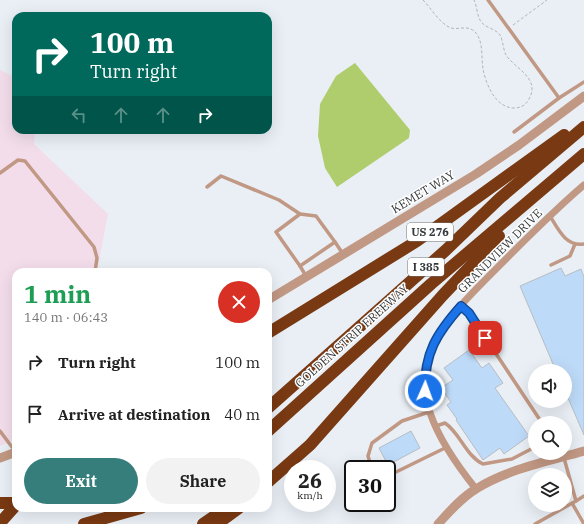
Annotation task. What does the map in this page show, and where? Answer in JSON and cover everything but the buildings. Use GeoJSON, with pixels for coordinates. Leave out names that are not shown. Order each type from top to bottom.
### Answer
{"type":"FeatureCollection","features":[{"type":"Feature","properties":{"kind":"highway","name":"US 276"},"geometry":{"type":"LineString","coordinates":[[272,332],[417,241],[584,120]]}},
{"type":"Feature","properties":{"kind":"highway","name":"GOLDEN STRIP FREEWAY"},"geometry":{"type":"LineString","coordinates":[[272,404],[446,250],[500,198],[584,127]]}},
{"type":"Feature","properties":{"kind":"highway","name":"GOLDEN STRIP FREEWAY"},"geometry":{"type":"LineString","coordinates":[[272,427],[431,284],[584,154]]}},
{"type":"Feature","properties":{"kind":"highway"},"geometry":{"type":"LineString","coordinates":[[272,478],[310,445],[443,295],[538,194]]}},
{"type":"Feature","properties":{"kind":"highway"},"geometry":{"type":"LineString","coordinates":[[272,473],[310,445]]}},
{"type":"Feature","properties":{"kind":"highway"},"geometry":{"type":"LineString","coordinates":[[0,503],[12,504]]}},
{"type":"Feature","properties":{"kind":"highway"},"geometry":{"type":"LineString","coordinates":[[0,523],[12,509]]}},
{"type":"Feature","properties":{"kind":"highway"},"geometry":{"type":"LineString","coordinates":[[84,524],[127,512]]}},
{"type":"Feature","properties":{"kind":"highway"},"geometry":{"type":"LineString","coordinates":[[204,524],[220,512]]}},
{"type":"Feature","properties":{"kind":"highway"},"geometry":{"type":"LineString","coordinates":[[217,524],[234,512]]}},
{"type":"Feature","properties":{"kind":"street","name":"KEMET WAY"},"geometry":{"type":"LineString","coordinates":[[272,298],[500,159],[584,96]]}},
{"type":"Feature","properties":{"kind":"street","name":"GRANDVIEW DRIVE"},"geometry":{"type":"LineString","coordinates":[[476,489],[447,447],[435,427],[429,412],[425,381],[429,353],[440,330],[461,306],[550,216],[584,185]]}},
{"type":"Feature","properties":{"kind":"street"},"geometry":{"type":"LineString","coordinates":[[572,453],[584,450]]}},
{"type":"Feature","properties":{"kind":"street"},"geometry":{"type":"LineString","coordinates":[[0,458],[12,454]]}},
{"type":"Feature","properties":{"kind":"street"},"geometry":{"type":"LineString","coordinates":[[438,524],[476,489],[502,477],[547,460]]}},
{"type":"Feature","properties":{"kind":"lane"},"geometry":{"type":"LineString","coordinates":[[488,0],[559,98]]}},
{"type":"Feature","properties":{"kind":"lane"},"geometry":{"type":"LineString","coordinates":[[514,132],[559,98],[584,82]]}},
{"type":"Feature","properties":{"kind":"lane"},"geometry":{"type":"LineString","coordinates":[[0,173],[18,160],[25,161],[94,247],[97,258],[95,268]]}},
{"type":"Feature","properties":{"kind":"lane"},"geometry":{"type":"LineString","coordinates":[[207,187],[221,176],[279,200],[300,214],[316,216],[344,254]]}},
{"type":"Feature","properties":{"kind":"lane"},"geometry":{"type":"LineString","coordinates":[[300,214],[276,232],[307,277]]}},
{"type":"Feature","properties":{"kind":"lane"},"geometry":{"type":"LineString","coordinates":[[550,216],[558,230],[568,241],[575,244],[584,244]]}},
{"type":"Feature","properties":{"kind":"lane"},"geometry":{"type":"LineString","coordinates":[[300,266],[335,242]]}},
{"type":"Feature","properties":{"kind":"lane"},"geometry":{"type":"LineString","coordinates":[[551,266],[570,256],[575,244]]}},
{"type":"Feature","properties":{"kind":"lane"},"geometry":{"type":"LineString","coordinates":[[461,306],[473,319],[537,416]]}},
{"type":"Feature","properties":{"kind":"lane"},"geometry":{"type":"LineString","coordinates":[[369,460],[368,456],[372,443],[402,421],[429,412]]}},
{"type":"Feature","properties":{"kind":"lane"},"geometry":{"type":"LineString","coordinates":[[435,427],[445,423],[450,426],[466,447],[483,464],[512,459],[528,451]]}},
{"type":"Feature","properties":{"kind":"lane"},"geometry":{"type":"LineString","coordinates":[[0,431],[12,447]]}},
{"type":"Feature","properties":{"kind":"lane"},"geometry":{"type":"LineString","coordinates":[[396,472],[447,447]]}},
{"type":"Feature","properties":{"kind":"lane"},"geometry":{"type":"LineString","coordinates":[[559,460],[574,502],[584,524]]}},
{"type":"Feature","properties":{"kind":"lane"},"geometry":{"type":"LineString","coordinates":[[535,524],[584,496]]}},
{"type":"Feature","properties":{"kind":"path"},"geometry":{"type":"LineString","coordinates":[[423,0],[447,26],[453,29],[466,28],[474,31],[480,38],[483,70],[488,84],[498,102],[507,108],[517,108],[525,105],[530,98],[530,84],[526,74],[507,56],[500,35],[484,25],[480,20],[474,0]]}},
{"type":"Feature","properties":{"kind":"path"},"geometry":{"type":"LineString","coordinates":[[500,35],[546,0]]}},
{"type":"Feature","properties":{"kind":"shaded area"},"geometry":{"type":"Polygon","coordinates":[[[0,70],[12,76],[12,134],[35,134],[34,144],[108,214],[98,268],[12,268],[12,441],[0,446],[0,70]]]}},
{"type":"Feature","properties":{"kind":"green space"},"geometry":{"type":"Polygon","coordinates":[[[355,63],[410,130],[409,138],[337,187],[325,168],[318,136],[320,104],[336,76],[355,63]]]}},
{"type":"Feature","properties":{"kind":"route"},"geometry":{"type":"LineString","coordinates":[[425,391],[429,353],[440,330],[461,306],[469,313],[485,338]]}}]}
